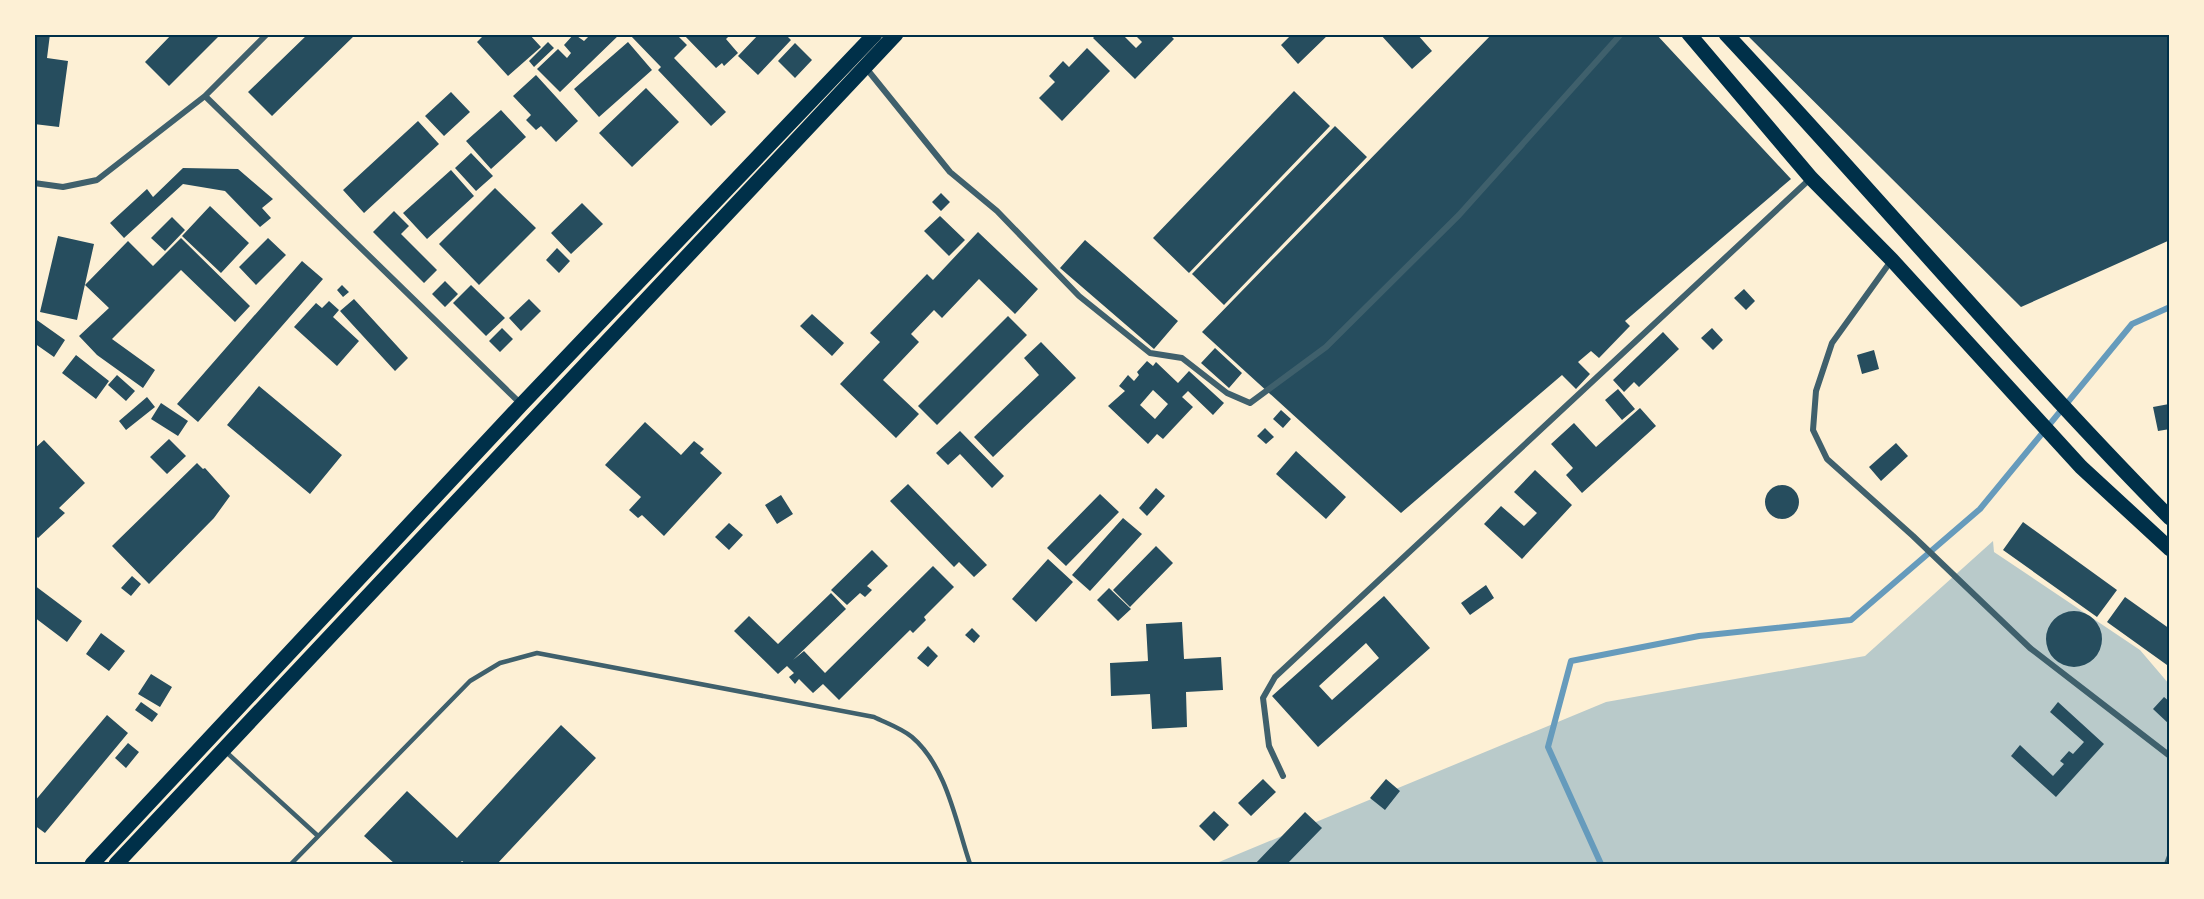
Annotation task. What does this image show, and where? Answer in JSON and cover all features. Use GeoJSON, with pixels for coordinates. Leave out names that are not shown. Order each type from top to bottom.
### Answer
{"type":"FeatureCollection","features":[{"type":"Feature","properties":{"kind":"main road"},"geometry":{"type":"LineString","coordinates":[[92,864],[521,405],[875,34]]}},
{"type":"Feature","properties":{"kind":"main road"},"geometry":{"type":"LineString","coordinates":[[116,864],[225,751],[534,418],[896,34]]}},
{"type":"Feature","properties":{"kind":"main road"},"geometry":{"type":"LineString","coordinates":[[1689,34],[1811,178],[1892,260],[2081,467],[2169,549]]}},
{"type":"Feature","properties":{"kind":"main road"},"geometry":{"type":"LineString","coordinates":[[1726,34],[1798,111],[1969,306],[2169,518]]}},
{"type":"Feature","properties":{"kind":"street"},"geometry":{"type":"LineString","coordinates":[[34,183],[63,187],[97,180],[205,96],[267,34]]}},
{"type":"Feature","properties":{"kind":"street"},"geometry":{"type":"LineString","coordinates":[[865,67],[950,172],[997,211],[1078,296],[1150,353],[1182,358],[1227,393],[1250,403],[1326,347],[1434,240],[1621,34]]}},
{"type":"Feature","properties":{"kind":"street"},"geometry":{"type":"LineString","coordinates":[[205,96],[521,405]]}},
{"type":"Feature","properties":{"kind":"street"},"geometry":{"type":"LineString","coordinates":[[1283,776],[1269,746],[1263,698],[1275,677],[1811,178]]}},
{"type":"Feature","properties":{"kind":"street"},"geometry":{"type":"LineString","coordinates":[[1892,260],[1832,343],[1816,391],[1813,430],[1827,459],[2030,648],[2169,756]]}},
{"type":"Feature","properties":{"kind":"street"},"geometry":{"type":"LineString","coordinates":[[2167,864],[2169,856]]}},
{"type":"Feature","properties":{"kind":"lane"},"geometry":{"type":"LineString","coordinates":[[291,864],[470,681],[500,663],[537,653],[874,717],[911,736],[928,755],[940,778],[970,864]]}},
{"type":"Feature","properties":{"kind":"lane"},"geometry":{"type":"LineString","coordinates":[[225,751],[318,836]]}},
{"type":"Feature","properties":{"kind":"shaded area"},"geometry":{"type":"Polygon","coordinates":[[[1993,541],[1994,552],[2140,650],[2169,684],[2169,864],[1219,864],[1219,862],[1606,702],[1865,656],[1993,541]]]}},
{"type":"Feature","properties":{"kind":"building"},"geometry":{"type":"Polygon","coordinates":[[[34,34],[50,34],[47,58],[68,61],[59,127],[34,124],[34,34]]]}},
{"type":"Feature","properties":{"kind":"building"},"geometry":{"type":"Polygon","coordinates":[[[172,34],[221,34],[169,86],[145,62],[172,34]]]}},
{"type":"Feature","properties":{"kind":"building"},"geometry":{"type":"Polygon","coordinates":[[[308,34],[356,34],[272,116],[248,92],[308,34]]]}},
{"type":"Feature","properties":{"kind":"building"},"geometry":{"type":"Polygon","coordinates":[[[485,34],[529,34],[541,47],[508,76],[477,42],[485,34]]]}},
{"type":"Feature","properties":{"kind":"building"},"geometry":{"type":"Polygon","coordinates":[[[574,34],[584,41],[591,34],[620,34],[560,92],[537,69],[558,49],[567,58],[571,53],[564,45],[574,34]]]}},
{"type":"Feature","properties":{"kind":"building"},"geometry":{"type":"Polygon","coordinates":[[[629,34],[676,34],[687,45],[674,58],[726,112],[711,126],[658,70],[661,67],[629,34]]]}},
{"type":"Feature","properties":{"kind":"building"},"geometry":{"type":"Polygon","coordinates":[[[683,34],[731,34],[726,39],[738,53],[724,66],[722,63],[716,68],[683,34]]]}},
{"type":"Feature","properties":{"kind":"building"},"geometry":{"type":"Polygon","coordinates":[[[759,34],[785,34],[791,40],[758,75],[738,56],[759,34]]]}},
{"type":"Feature","properties":{"kind":"building"},"geometry":{"type":"Polygon","coordinates":[[[1097,34],[1122,34],[1136,48],[1142,42],[1134,34],[1169,34],[1174,39],[1135,79],[1093,38],[1097,34]]]}},
{"type":"Feature","properties":{"kind":"building"},"geometry":{"type":"Polygon","coordinates":[[[1292,34],[1329,34],[1298,64],[1281,45],[1292,34]]]}},
{"type":"Feature","properties":{"kind":"building"},"geometry":{"type":"Polygon","coordinates":[[[1380,34],[1417,34],[1432,51],[1412,69],[1380,34]]]}},
{"type":"Feature","properties":{"kind":"building"},"geometry":{"type":"Polygon","coordinates":[[[1492,34],[1656,34],[1791,179],[1625,321],[1630,326],[1599,358],[1591,351],[1578,362],[1590,374],[1576,389],[1562,375],[1401,513],[1202,332],[1492,34]]]}},
{"type":"Feature","properties":{"kind":"building"},"geometry":{"type":"Polygon","coordinates":[[[1746,34],[2170,34],[2170,240],[2021,307],[1746,34]]]}},
{"type":"Feature","properties":{"kind":"building"},"geometry":{"type":"Polygon","coordinates":[[[548,42],[554,48],[534,67],[529,61],[548,42]]]}},
{"type":"Feature","properties":{"kind":"building"},"geometry":{"type":"Polygon","coordinates":[[[628,42],[652,70],[599,117],[574,89],[628,42]]]}},
{"type":"Feature","properties":{"kind":"building"},"geometry":{"type":"Polygon","coordinates":[[[795,43],[812,60],[795,78],[778,61],[795,43]]]}},
{"type":"Feature","properties":{"kind":"building"},"geometry":{"type":"Polygon","coordinates":[[[1087,48],[1110,71],[1062,121],[1039,98],[1055,82],[1049,76],[1063,61],[1069,67],[1087,48]]]}},
{"type":"Feature","properties":{"kind":"building"},"geometry":{"type":"Polygon","coordinates":[[[536,75],[578,121],[556,142],[541,126],[536,130],[526,120],[531,115],[513,96],[536,75]]]}},
{"type":"Feature","properties":{"kind":"building"},"geometry":{"type":"Polygon","coordinates":[[[646,88],[679,122],[632,167],[599,133],[646,88]]]}},
{"type":"Feature","properties":{"kind":"building"},"geometry":{"type":"Polygon","coordinates":[[[1294,91],[1330,126],[1189,273],[1153,238],[1294,91]]]}},
{"type":"Feature","properties":{"kind":"building"},"geometry":{"type":"Polygon","coordinates":[[[451,92],[470,112],[444,136],[425,116],[451,92]]]}},
{"type":"Feature","properties":{"kind":"building"},"geometry":{"type":"Polygon","coordinates":[[[501,110],[526,137],[491,169],[466,141],[501,110]]]}},
{"type":"Feature","properties":{"kind":"building"},"geometry":{"type":"Polygon","coordinates":[[[418,121],[439,144],[364,213],[343,190],[418,121]]]}},
{"type":"Feature","properties":{"kind":"building"},"geometry":{"type":"Polygon","coordinates":[[[1335,126],[1367,157],[1224,305],[1192,274],[1335,126]]]}},
{"type":"Feature","properties":{"kind":"building"},"geometry":{"type":"Polygon","coordinates":[[[471,153],[493,176],[476,191],[455,168],[471,153]]]}},
{"type":"Feature","properties":{"kind":"building"},"geometry":{"type":"Polygon","coordinates":[[[183,168],[238,169],[273,199],[262,208],[271,218],[260,227],[225,191],[183,184],[124,238],[110,223],[147,189],[153,197],[183,168]]]}},
{"type":"Feature","properties":{"kind":"building"},"geometry":{"type":"Polygon","coordinates":[[[451,170],[474,196],[427,239],[403,213],[451,170]]]}},
{"type":"Feature","properties":{"kind":"building"},"geometry":{"type":"Polygon","coordinates":[[[495,188],[536,228],[479,285],[439,244],[495,188]]]}},
{"type":"Feature","properties":{"kind":"building"},"geometry":{"type":"Polygon","coordinates":[[[941,193],[950,202],[941,211],[932,202],[941,193]]]}},
{"type":"Feature","properties":{"kind":"building"},"geometry":{"type":"Polygon","coordinates":[[[582,203],[603,224],[571,254],[551,233],[582,203]]]}},
{"type":"Feature","properties":{"kind":"building"},"geometry":{"type":"Polygon","coordinates":[[[210,206],[249,243],[221,273],[182,236],[210,206]]]}},
{"type":"Feature","properties":{"kind":"building"},"geometry":{"type":"Polygon","coordinates":[[[394,211],[409,226],[401,234],[437,270],[424,283],[373,232],[394,211]]]}},
{"type":"Feature","properties":{"kind":"building"},"geometry":{"type":"Polygon","coordinates":[[[940,216],[965,240],[949,256],[924,231],[940,216]]]}},
{"type":"Feature","properties":{"kind":"building"},"geometry":{"type":"Polygon","coordinates":[[[172,217],[185,230],[165,251],[151,238],[172,217]]]}},
{"type":"Feature","properties":{"kind":"building"},"geometry":{"type":"Polygon","coordinates":[[[978,232],[1038,289],[1015,314],[979,279],[942,318],[934,310],[911,334],[919,342],[883,380],[919,414],[896,438],[840,384],[880,342],[870,333],[927,274],[933,280],[978,232]]]}},
{"type":"Feature","properties":{"kind":"building"},"geometry":{"type":"Polygon","coordinates":[[[58,236],[94,244],[77,320],[40,312],[58,236]]]}},
{"type":"Feature","properties":{"kind":"building"},"geometry":{"type":"Polygon","coordinates":[[[181,238],[250,306],[235,322],[181,270],[112,339],[155,370],[143,388],[97,355],[79,336],[109,308],[85,285],[128,241],[153,266],[181,238]]]}},
{"type":"Feature","properties":{"kind":"building"},"geometry":{"type":"Polygon","coordinates":[[[268,238],[286,255],[256,285],[239,267],[268,238]]]}},
{"type":"Feature","properties":{"kind":"building"},"geometry":{"type":"Polygon","coordinates":[[[1085,240],[1178,321],[1154,349],[1060,268],[1085,240]]]}},
{"type":"Feature","properties":{"kind":"building"},"geometry":{"type":"Polygon","coordinates":[[[557,248],[570,261],[559,273],[546,260],[557,248]]]}},
{"type":"Feature","properties":{"kind":"building"},"geometry":{"type":"Polygon","coordinates":[[[302,261],[323,279],[198,422],[177,404],[302,261]]]}},
{"type":"Feature","properties":{"kind":"building"},"geometry":{"type":"Polygon","coordinates":[[[445,281],[458,294],[445,307],[432,294],[445,281]]]}},
{"type":"Feature","properties":{"kind":"building"},"geometry":{"type":"Polygon","coordinates":[[[342,285],[349,292],[343,297],[337,290],[342,285]]]}},
{"type":"Feature","properties":{"kind":"building"},"geometry":{"type":"Polygon","coordinates":[[[471,285],[505,318],[486,336],[453,303],[471,285]]]}},
{"type":"Feature","properties":{"kind":"building"},"geometry":{"type":"Polygon","coordinates":[[[1744,289],[1755,301],[1746,310],[1734,298],[1744,289]]]}},
{"type":"Feature","properties":{"kind":"building"},"geometry":{"type":"Polygon","coordinates":[[[354,299],[408,358],[395,371],[340,311],[354,299]]]}},
{"type":"Feature","properties":{"kind":"building"},"geometry":{"type":"Polygon","coordinates":[[[529,299],[541,311],[521,331],[509,318],[529,299]]]}},
{"type":"Feature","properties":{"kind":"building"},"geometry":{"type":"Polygon","coordinates":[[[329,301],[339,310],[333,317],[359,341],[337,366],[294,327],[316,303],[322,308],[329,301]]]}},
{"type":"Feature","properties":{"kind":"building"},"geometry":{"type":"Polygon","coordinates":[[[812,314],[844,343],[832,356],[800,326],[812,314]]]}},
{"type":"Feature","properties":{"kind":"building"},"geometry":{"type":"Polygon","coordinates":[[[1008,316],[1027,335],[937,425],[918,406],[1008,316]]]}},
{"type":"Feature","properties":{"kind":"building"},"geometry":{"type":"Polygon","coordinates":[[[34,318],[65,340],[54,357],[34,343],[34,318]]]}},
{"type":"Feature","properties":{"kind":"building"},"geometry":{"type":"Polygon","coordinates":[[[502,328],[513,339],[500,352],[489,341],[502,328]]]}},
{"type":"Feature","properties":{"kind":"building"},"geometry":{"type":"Polygon","coordinates":[[[1712,328],[1723,340],[1713,350],[1701,338],[1712,328]]]}},
{"type":"Feature","properties":{"kind":"building"},"geometry":{"type":"Polygon","coordinates":[[[1663,332],[1679,349],[1639,387],[1634,382],[1624,392],[1613,380],[1663,332]]]}},
{"type":"Feature","properties":{"kind":"building"},"geometry":{"type":"Polygon","coordinates":[[[1041,342],[1076,378],[993,457],[974,437],[1039,375],[1024,358],[1041,342]]]}},
{"type":"Feature","properties":{"kind":"building"},"geometry":{"type":"Polygon","coordinates":[[[1215,348],[1242,373],[1229,388],[1201,363],[1215,348]]]}},
{"type":"Feature","properties":{"kind":"building"},"geometry":{"type":"Polygon","coordinates":[[[1874,350],[1879,369],[1862,374],[1857,355],[1874,350]]]}},
{"type":"Feature","properties":{"kind":"building"},"geometry":{"type":"Polygon","coordinates":[[[76,355],[109,381],[96,399],[62,373],[76,355]]]}},
{"type":"Feature","properties":{"kind":"building"},"geometry":{"type":"Polygon","coordinates":[[[1147,361],[1153,366],[1156,362],[1178,383],[1189,371],[1224,403],[1213,415],[1188,391],[1182,397],[1193,407],[1163,439],[1157,434],[1148,444],[1108,406],[1125,391],[1119,386],[1128,375],[1134,381],[1139,375],[1137,372],[1147,361]],[[1153,390],[1140,405],[1155,419],[1168,404],[1153,390]]]}},
{"type":"Feature","properties":{"kind":"building"},"geometry":{"type":"Polygon","coordinates":[[[117,375],[135,391],[126,401],[108,385],[117,375]]]}},
{"type":"Feature","properties":{"kind":"building"},"geometry":{"type":"Polygon","coordinates":[[[259,386],[342,455],[310,494],[227,425],[259,386]]]}},
{"type":"Feature","properties":{"kind":"building"},"geometry":{"type":"Polygon","coordinates":[[[1618,389],[1635,409],[1622,420],[1605,400],[1618,389]]]}},
{"type":"Feature","properties":{"kind":"building"},"geometry":{"type":"Polygon","coordinates":[[[147,397],[155,407],[126,430],[119,421],[147,397]]]}},
{"type":"Feature","properties":{"kind":"building"},"geometry":{"type":"Polygon","coordinates":[[[161,403],[188,421],[178,436],[151,419],[161,403]]]}},
{"type":"Feature","properties":{"kind":"building"},"geometry":{"type":"Polygon","coordinates":[[[2169,404],[2170,429],[2158,431],[2153,407],[2169,404]]]}},
{"type":"Feature","properties":{"kind":"building"},"geometry":{"type":"Polygon","coordinates":[[[1640,408],[1656,426],[1582,493],[1566,475],[1573,468],[1551,444],[1574,423],[1596,447],[1640,408]]]}},
{"type":"Feature","properties":{"kind":"building"},"geometry":{"type":"Polygon","coordinates":[[[1281,410],[1291,419],[1283,428],[1273,419],[1281,410]]]}},
{"type":"Feature","properties":{"kind":"building"},"geometry":{"type":"Polygon","coordinates":[[[645,422],[681,455],[694,441],[704,449],[700,453],[722,473],[664,536],[642,515],[638,518],[629,510],[641,497],[605,465],[645,422]]]}},
{"type":"Feature","properties":{"kind":"building"},"geometry":{"type":"Polygon","coordinates":[[[1265,428],[1274,437],[1266,444],[1257,436],[1265,428]]]}},
{"type":"Feature","properties":{"kind":"building"},"geometry":{"type":"Polygon","coordinates":[[[960,431],[1004,476],[992,488],[960,454],[948,465],[936,453],[960,431]]]}},
{"type":"Feature","properties":{"kind":"building"},"geometry":{"type":"Polygon","coordinates":[[[169,439],[186,456],[167,474],[150,457],[169,439]]]}},
{"type":"Feature","properties":{"kind":"building"},"geometry":{"type":"Polygon","coordinates":[[[44,440],[85,483],[59,508],[65,513],[38,538],[34,534],[34,449],[44,440]]]}},
{"type":"Feature","properties":{"kind":"building"},"geometry":{"type":"Polygon","coordinates":[[[1896,443],[1908,456],[1881,481],[1869,467],[1896,443]]]}},
{"type":"Feature","properties":{"kind":"building"},"geometry":{"type":"Polygon","coordinates":[[[1296,451],[1346,497],[1326,519],[1276,474],[1296,451]]]}},
{"type":"Feature","properties":{"kind":"building"},"geometry":{"type":"Polygon","coordinates":[[[197,463],[203,469],[205,468],[230,496],[214,518],[149,584],[112,546],[197,463]]]}},
{"type":"Feature","properties":{"kind":"building"},"geometry":{"type":"Polygon","coordinates":[[[1535,470],[1572,505],[1522,559],[1484,524],[1501,506],[1524,526],[1537,513],[1514,492],[1535,470]]]}},
{"type":"Feature","properties":{"kind":"building"},"geometry":{"type":"Polygon","coordinates":[[[908,484],[987,565],[974,577],[959,562],[954,567],[890,501],[908,484]]]}},
{"type":"Feature","properties":{"kind":"building"},"geometry":{"type":"Polygon","coordinates":[[[1782,485],[1794,490],[1799,502],[1794,514],[1782,519],[1770,514],[1765,502],[1770,490],[1782,485]]]}},
{"type":"Feature","properties":{"kind":"building"},"geometry":{"type":"Polygon","coordinates":[[[1156,488],[1165,496],[1147,516],[1139,508],[1156,488]]]}},
{"type":"Feature","properties":{"kind":"building"},"geometry":{"type":"Polygon","coordinates":[[[1100,494],[1119,512],[1066,566],[1047,548],[1100,494]]]}},
{"type":"Feature","properties":{"kind":"building"},"geometry":{"type":"Polygon","coordinates":[[[781,495],[793,514],[777,524],[765,505],[781,495]]]}},
{"type":"Feature","properties":{"kind":"building"},"geometry":{"type":"Polygon","coordinates":[[[1123,518],[1142,534],[1090,591],[1072,575],[1123,518]]]}},
{"type":"Feature","properties":{"kind":"building"},"geometry":{"type":"Polygon","coordinates":[[[2023,522],[2117,590],[2097,617],[2003,550],[2023,522]]]}},
{"type":"Feature","properties":{"kind":"building"},"geometry":{"type":"Polygon","coordinates":[[[729,523],[743,535],[729,550],[715,537],[729,523]]]}},
{"type":"Feature","properties":{"kind":"building"},"geometry":{"type":"Polygon","coordinates":[[[1156,546],[1173,563],[1130,607],[1113,590],[1156,546]]]}},
{"type":"Feature","properties":{"kind":"building"},"geometry":{"type":"Polygon","coordinates":[[[872,550],[888,566],[867,586],[872,590],[865,597],[860,593],[847,605],[831,590],[872,550]]]}},
{"type":"Feature","properties":{"kind":"building"},"geometry":{"type":"Polygon","coordinates":[[[1048,559],[1073,582],[1036,622],[1012,599],[1048,559]]]}},
{"type":"Feature","properties":{"kind":"building"},"geometry":{"type":"Polygon","coordinates":[[[933,566],[954,587],[924,617],[926,620],[913,633],[910,630],[839,700],[823,684],[813,693],[799,679],[795,684],[789,677],[794,673],[787,666],[778,674],[734,631],[749,616],[778,644],[831,593],[846,609],[793,660],[804,651],[825,673],[933,566]]]}},
{"type":"Feature","properties":{"kind":"building"},"geometry":{"type":"Polygon","coordinates":[[[132,576],[141,584],[131,596],[121,588],[132,576]]]}},
{"type":"Feature","properties":{"kind":"building"},"geometry":{"type":"Polygon","coordinates":[[[34,585],[82,621],[67,642],[34,617],[34,585]]]}},
{"type":"Feature","properties":{"kind":"building"},"geometry":{"type":"Polygon","coordinates":[[[1486,585],[1494,598],[1470,615],[1461,603],[1486,585]]]}},
{"type":"Feature","properties":{"kind":"building"},"geometry":{"type":"Polygon","coordinates":[[[1109,588],[1131,609],[1118,621],[1097,600],[1109,588]]]}},
{"type":"Feature","properties":{"kind":"building"},"geometry":{"type":"Polygon","coordinates":[[[1384,596],[1430,648],[1318,747],[1272,696],[1384,596]],[[1366,643],[1319,686],[1332,700],[1379,658],[1366,643]]]}},
{"type":"Feature","properties":{"kind":"building"},"geometry":{"type":"Polygon","coordinates":[[[2125,597],[2170,629],[2170,662],[2167,665],[2107,622],[2125,597]]]}},
{"type":"Feature","properties":{"kind":"building"},"geometry":{"type":"Polygon","coordinates":[[[2074,611],[2094,619],[2102,639],[2094,659],[2074,667],[2054,659],[2046,639],[2054,619],[2074,611]]]}},
{"type":"Feature","properties":{"kind":"building"},"geometry":{"type":"Polygon","coordinates":[[[1182,622],[1184,659],[1221,657],[1223,690],[1186,692],[1187,727],[1152,729],[1150,694],[1111,696],[1110,663],[1148,661],[1146,624],[1182,622]]]}},
{"type":"Feature","properties":{"kind":"building"},"geometry":{"type":"Polygon","coordinates":[[[972,628],[980,636],[974,643],[965,635],[972,628]]]}},
{"type":"Feature","properties":{"kind":"building"},"geometry":{"type":"Polygon","coordinates":[[[101,633],[125,651],[109,671],[86,654],[101,633]]]}},
{"type":"Feature","properties":{"kind":"building"},"geometry":{"type":"Polygon","coordinates":[[[928,646],[938,656],[928,667],[917,658],[928,646]]]}},
{"type":"Feature","properties":{"kind":"building"},"geometry":{"type":"Polygon","coordinates":[[[151,674],[172,687],[160,707],[138,694],[151,674]]]}},
{"type":"Feature","properties":{"kind":"building"},"geometry":{"type":"Polygon","coordinates":[[[2164,697],[2170,702],[2170,725],[2153,709],[2164,697]]]}},
{"type":"Feature","properties":{"kind":"building"},"geometry":{"type":"Polygon","coordinates":[[[141,702],[158,714],[152,722],[135,710],[141,702]]]}},
{"type":"Feature","properties":{"kind":"building"},"geometry":{"type":"Polygon","coordinates":[[[2058,702],[2104,744],[2056,797],[2011,756],[2020,745],[2053,776],[2064,764],[2060,761],[2069,751],[2073,754],[2084,742],[2050,712],[2058,702]]]}},
{"type":"Feature","properties":{"kind":"building"},"geometry":{"type":"Polygon","coordinates":[[[107,715],[128,733],[45,833],[34,825],[34,802],[107,715]]]}},
{"type":"Feature","properties":{"kind":"building"},"geometry":{"type":"Polygon","coordinates":[[[561,725],[596,758],[497,864],[466,864],[462,861],[459,864],[395,864],[364,836],[407,791],[457,838],[561,725]]]}},
{"type":"Feature","properties":{"kind":"building"},"geometry":{"type":"Polygon","coordinates":[[[128,743],[139,752],[126,768],[115,758],[128,743]]]}},
{"type":"Feature","properties":{"kind":"building"},"geometry":{"type":"Polygon","coordinates":[[[1263,779],[1276,792],[1251,816],[1238,803],[1263,779]]]}},
{"type":"Feature","properties":{"kind":"building"},"geometry":{"type":"Polygon","coordinates":[[[1386,779],[1400,791],[1385,810],[1370,798],[1386,779]]]}},
{"type":"Feature","properties":{"kind":"building"},"geometry":{"type":"Polygon","coordinates":[[[1214,811],[1229,825],[1214,841],[1199,826],[1214,811]]]}},
{"type":"Feature","properties":{"kind":"building"},"geometry":{"type":"Polygon","coordinates":[[[1305,812],[1322,828],[1287,864],[1255,864],[1305,812]]]}},
{"type":"Feature","properties":{"kind":"waterway"},"geometry":{"type":"LineString","coordinates":[[1601,864],[1548,747],[1571,661],[1699,636],[1851,620],[1980,509],[2132,324],[2170,307]]}}]}
